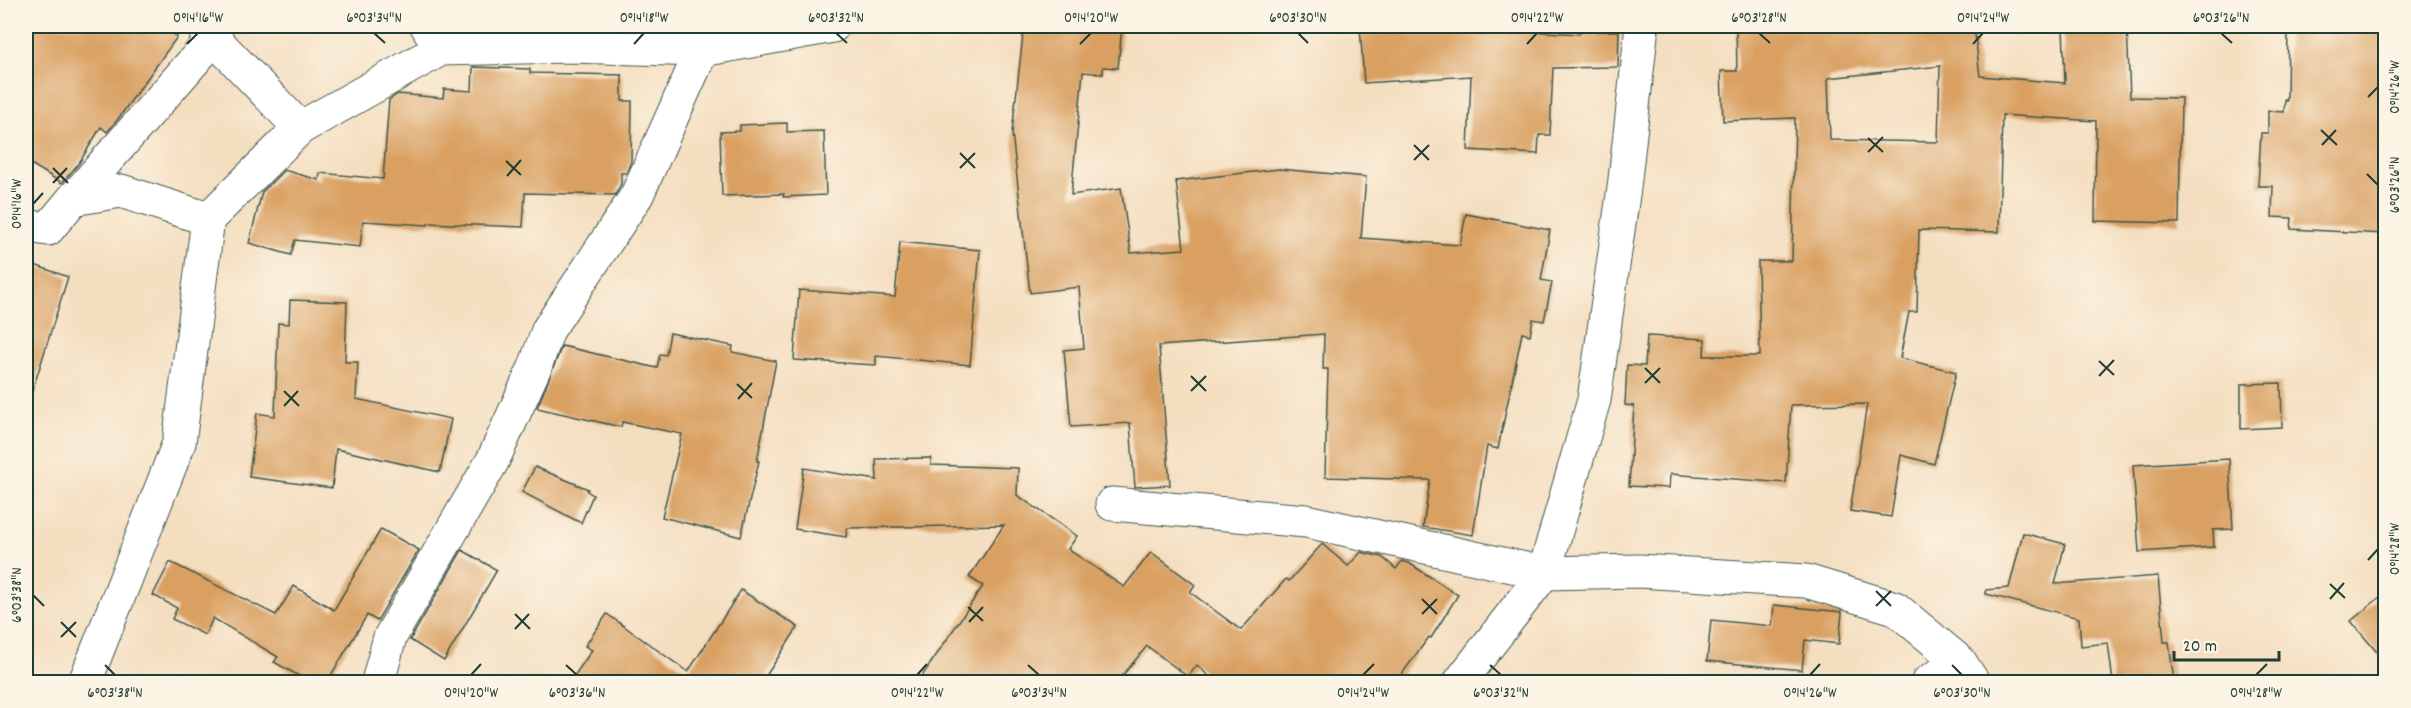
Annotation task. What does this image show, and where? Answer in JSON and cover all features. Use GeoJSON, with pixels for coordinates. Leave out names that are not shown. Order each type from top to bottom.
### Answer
{"type":"FeatureCollection","features":[{"type":"Feature","properties":{"kind":"street"},"geometry":{"type":"LineString","coordinates":[[85,682],[179,442],[208,219],[300,128],[434,37],[570,46],[702,50],[833,26]]}},
{"type":"Feature","properties":{"kind":"street"},"geometry":{"type":"LineString","coordinates":[[1460,682],[1544,573],[1594,400],[1624,189],[1642,26]]}},
{"type":"Feature","properties":{"kind":"street"},"geometry":{"type":"LineString","coordinates":[[26,226],[48,230],[208,32],[300,128]]}},
{"type":"Feature","properties":{"kind":"street"},"geometry":{"type":"LineString","coordinates":[[378,682],[390,637],[493,460],[535,368],[548,330],[638,195],[702,50]]}},
{"type":"Feature","properties":{"kind":"street"},"geometry":{"type":"LineString","coordinates":[[73,199],[121,191],[208,219]]}},
{"type":"Feature","properties":{"kind":"street"},"geometry":{"type":"LineString","coordinates":[[1112,504],[1306,521],[1544,573],[1639,571],[1806,581],[1894,608],[1967,672]]}},
{"type":"Feature","properties":{"kind":"street"},"geometry":{"type":"LineString","coordinates":[[1928,682],[1967,672]]}},
{"type":"Feature","properties":{"kind":"building"},"geometry":{"type":"Polygon","coordinates":[[[26,26],[161,26],[177,37],[118,119],[107,132],[101,127],[79,163],[62,183],[26,161],[26,26]]]}},
{"type":"Feature","properties":{"kind":"building"},"geometry":{"type":"Polygon","coordinates":[[[1024,26],[1122,26],[1118,68],[1103,67],[1103,74],[1083,72],[1071,195],[1121,188],[1131,253],[1184,249],[1176,181],[1279,169],[1366,177],[1361,238],[1460,245],[1466,214],[1550,230],[1541,280],[1552,282],[1544,321],[1533,319],[1530,335],[1522,333],[1498,449],[1487,446],[1473,535],[1423,527],[1430,480],[1325,477],[1328,369],[1323,369],[1324,334],[1159,346],[1170,485],[1135,487],[1130,423],[1071,427],[1064,350],[1084,348],[1079,287],[1030,293],[1012,133],[1024,26]]]}},
{"type":"Feature","properties":{"kind":"building"},"geometry":{"type":"Polygon","coordinates":[[[1360,26],[1440,26],[1579,34],[1579,31],[1619,31],[1618,67],[1553,68],[1550,135],[1539,135],[1538,154],[1468,150],[1471,76],[1364,83],[1360,26]]]}},
{"type":"Feature","properties":{"kind":"building"},"geometry":{"type":"Polygon","coordinates":[[[1736,26],[1974,26],[1980,76],[2065,83],[2063,26],[2127,26],[2130,97],[2181,98],[2179,223],[2095,221],[2096,121],[2002,115],[1999,232],[1919,230],[1917,312],[1909,312],[1900,358],[1956,372],[1934,464],[1901,455],[1891,517],[1850,511],[1867,404],[1791,405],[1786,483],[1670,474],[1669,488],[1629,486],[1634,406],[1625,405],[1627,365],[1645,366],[1647,336],[1705,339],[1704,356],[1760,356],[1758,261],[1792,261],[1795,118],[1723,121],[1721,71],[1737,71],[1736,26]],[[1940,66],[1828,78],[1830,140],[1938,142],[1940,66]]]}},
{"type":"Feature","properties":{"kind":"building"},"geometry":{"type":"Polygon","coordinates":[[[2288,26],[2385,26],[2385,234],[2291,229],[2292,218],[2272,217],[2273,186],[2258,186],[2261,133],[2268,133],[2268,111],[2284,112],[2285,100],[2287,101],[2288,26]]]}},
{"type":"Feature","properties":{"kind":"building"},"geometry":{"type":"Polygon","coordinates":[[[473,67],[530,69],[530,73],[622,75],[622,101],[632,101],[631,162],[626,173],[621,173],[621,184],[615,195],[525,193],[523,227],[363,221],[360,247],[295,240],[291,255],[249,243],[262,192],[284,170],[319,180],[320,173],[383,179],[389,100],[398,94],[443,98],[444,89],[472,91],[473,67]]]}},
{"type":"Feature","properties":{"kind":"building"},"geometry":{"type":"Polygon","coordinates":[[[787,123],[787,132],[824,131],[826,195],[722,196],[720,132],[740,131],[740,125],[787,123]]]}},
{"type":"Feature","properties":{"kind":"building"},"geometry":{"type":"Polygon","coordinates":[[[900,242],[980,250],[970,365],[876,356],[876,365],[794,360],[799,290],[895,297],[900,242]]]}},
{"type":"Feature","properties":{"kind":"building"},"geometry":{"type":"Polygon","coordinates":[[[26,262],[68,277],[32,392],[26,391],[26,262]]]}},
{"type":"Feature","properties":{"kind":"building"},"geometry":{"type":"Polygon","coordinates":[[[290,300],[347,302],[345,362],[358,362],[356,399],[451,419],[440,472],[336,449],[332,488],[249,477],[257,413],[275,416],[278,323],[289,324],[290,300]]]}},
{"type":"Feature","properties":{"kind":"building"},"geometry":{"type":"Polygon","coordinates":[[[670,333],[733,346],[732,352],[776,361],[757,461],[759,461],[741,537],[662,517],[682,434],[622,422],[621,427],[537,408],[562,346],[657,368],[660,354],[666,355],[670,333]]]}},
{"type":"Feature","properties":{"kind":"building"},"geometry":{"type":"Polygon","coordinates":[[[2281,383],[2282,427],[2241,429],[2241,384],[2281,383]]]}},
{"type":"Feature","properties":{"kind":"building"},"geometry":{"type":"Polygon","coordinates":[[[931,458],[931,465],[1018,468],[1017,495],[1077,536],[1068,549],[1124,587],[1151,552],[1195,585],[1190,592],[1241,630],[1286,579],[1289,581],[1322,544],[1348,566],[1361,552],[1382,557],[1396,569],[1402,561],[1409,563],[1458,595],[1431,638],[1429,637],[1396,682],[1215,682],[1197,665],[1188,677],[1147,646],[1117,682],[918,682],[983,586],[969,577],[1004,525],[847,528],[846,537],[795,529],[804,468],[877,480],[876,459],[931,458]]]}},
{"type":"Feature","properties":{"kind":"building"},"geometry":{"type":"Polygon","coordinates":[[[2229,459],[2233,529],[2213,530],[2214,547],[2139,552],[2133,465],[2229,459]]]}},
{"type":"Feature","properties":{"kind":"building"},"geometry":{"type":"Polygon","coordinates":[[[535,467],[588,489],[587,491],[593,495],[581,523],[522,492],[535,467]]]}},
{"type":"Feature","properties":{"kind":"building"},"geometry":{"type":"Polygon","coordinates":[[[381,529],[419,550],[377,621],[367,615],[327,682],[310,682],[274,662],[278,657],[213,618],[205,635],[172,619],[177,608],[153,595],[170,562],[276,615],[294,586],[334,610],[381,529]]]}},
{"type":"Feature","properties":{"kind":"building"},"geometry":{"type":"Polygon","coordinates":[[[2023,533],[2065,544],[2055,584],[2158,576],[2164,642],[2169,642],[2174,682],[2113,682],[2108,643],[2081,646],[2079,618],[1986,594],[1986,590],[2009,588],[2023,533]]]}},
{"type":"Feature","properties":{"kind":"building"},"geometry":{"type":"Polygon","coordinates":[[[462,550],[497,570],[444,661],[410,640],[462,550]]]}},
{"type":"Feature","properties":{"kind":"building"},"geometry":{"type":"Polygon","coordinates":[[[741,590],[798,627],[762,682],[570,682],[592,650],[585,646],[607,614],[688,672],[741,590]]]}},
{"type":"Feature","properties":{"kind":"building"},"geometry":{"type":"Polygon","coordinates":[[[2385,593],[2385,662],[2351,621],[2385,593]]]}},
{"type":"Feature","properties":{"kind":"building"},"geometry":{"type":"Polygon","coordinates":[[[1774,605],[1842,612],[1839,644],[1805,640],[1802,670],[1707,661],[1711,620],[1772,626],[1774,605]]]}}]}
